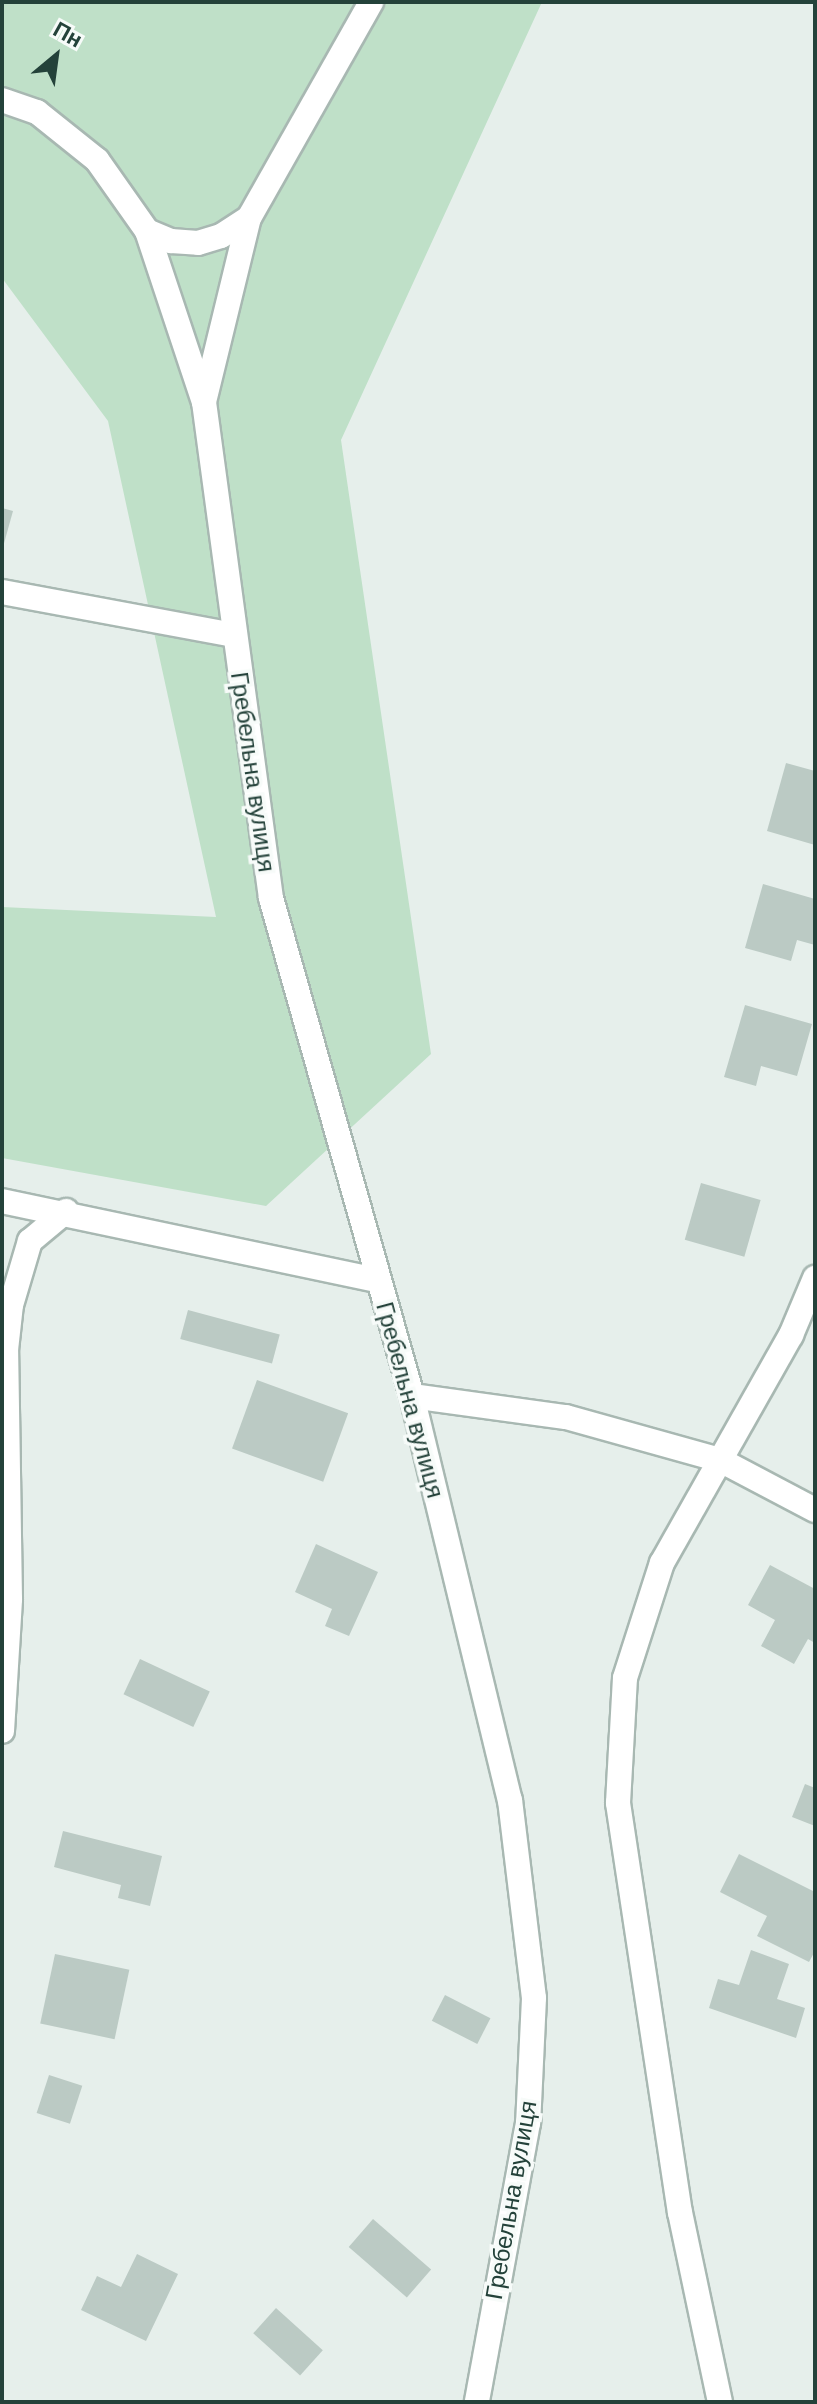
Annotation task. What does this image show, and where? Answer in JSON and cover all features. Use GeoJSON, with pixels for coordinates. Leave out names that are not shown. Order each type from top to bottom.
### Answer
{"type":"FeatureCollection","features":[{"type":"Feature","properties":{"kind":"street"},"geometry":{"type":"LineString","coordinates":[[204,402],[249,218],[371,2]]}},
{"type":"Feature","properties":{"kind":"street"},"geometry":{"type":"LineString","coordinates":[[2,100],[37,112],[97,160],[147,231],[204,402]]}},
{"type":"Feature","properties":{"kind":"street"},"geometry":{"type":"LineString","coordinates":[[147,231],[171,241],[198,243],[221,236],[249,218]]}},
{"type":"Feature","properties":{"kind":"street","name":"Гребельна вулиця"},"geometry":{"type":"LineString","coordinates":[[204,402],[271,898],[412,1396],[510,1800],[534,1998],[528,2123],[477,2402]]}},
{"type":"Feature","properties":{"kind":"street"},"geometry":{"type":"LineString","coordinates":[[2,592],[234,635]]}},
{"type":"Feature","properties":{"kind":"street"},"geometry":{"type":"LineString","coordinates":[[2,1201],[66,1211],[378,1280]]}},
{"type":"Feature","properties":{"kind":"street"},"geometry":{"type":"LineString","coordinates":[[2,1731],[10,1599],[6,1350],[11,1305],[30,1241],[66,1211]]}},
{"type":"Feature","properties":{"kind":"street"},"geometry":{"type":"LineString","coordinates":[[720,2402],[680,2213],[618,1803],[625,1678],[662,1563],[791,1335],[815,1278]]}},
{"type":"Feature","properties":{"kind":"street"},"geometry":{"type":"LineString","coordinates":[[412,1396],[566,1417],[720,1460],[815,1510]]}},
{"type":"Feature","properties":{"kind":"green space"},"geometry":{"type":"Polygon","coordinates":[[[2,2],[542,2],[341,440],[431,1054],[266,1206],[2,1158],[2,907],[216,917],[108,421],[2,278],[2,2]]]}},
{"type":"Feature","properties":{"kind":"building"},"geometry":{"type":"Polygon","coordinates":[[[2,508],[13,511],[3,547],[2,547],[2,508]]]}},
{"type":"Feature","properties":{"kind":"building"},"geometry":{"type":"Polygon","coordinates":[[[786,763],[815,771],[815,845],[767,831],[786,763]]]}},
{"type":"Feature","properties":{"kind":"building"},"geometry":{"type":"Polygon","coordinates":[[[763,884],[815,899],[815,945],[797,940],[791,961],[745,948],[763,884]]]}},
{"type":"Feature","properties":{"kind":"building"},"geometry":{"type":"Polygon","coordinates":[[[745,1005],[812,1024],[797,1076],[761,1066],[756,1086],[724,1077],[745,1005]]]}},
{"type":"Feature","properties":{"kind":"building"},"geometry":{"type":"Polygon","coordinates":[[[701,1183],[761,1200],[744,1257],[685,1240],[701,1183]]]}},
{"type":"Feature","properties":{"kind":"building"},"geometry":{"type":"Polygon","coordinates":[[[188,1310],[280,1335],[272,1364],[180,1339],[188,1310]]]}},
{"type":"Feature","properties":{"kind":"building"},"geometry":{"type":"Polygon","coordinates":[[[257,1380],[348,1413],[323,1482],[232,1449],[257,1380]]]}},
{"type":"Feature","properties":{"kind":"building"},"geometry":{"type":"Polygon","coordinates":[[[316,1544],[378,1572],[349,1636],[325,1626],[332,1609],[295,1592],[316,1544]]]}},
{"type":"Feature","properties":{"kind":"building"},"geometry":{"type":"Polygon","coordinates":[[[770,1565],[815,1589],[815,1643],[808,1639],[794,1664],[761,1646],[775,1620],[748,1605],[770,1565]]]}},
{"type":"Feature","properties":{"kind":"building"},"geometry":{"type":"Polygon","coordinates":[[[140,1659],[210,1692],[193,1727],[124,1694],[140,1659]]]}},
{"type":"Feature","properties":{"kind":"building"},"geometry":{"type":"Polygon","coordinates":[[[805,1784],[815,1788],[815,1826],[792,1817],[805,1784]]]}},
{"type":"Feature","properties":{"kind":"building"},"geometry":{"type":"Polygon","coordinates":[[[63,1831],[162,1856],[150,1906],[118,1898],[121,1885],[54,1867],[63,1831]]]}},
{"type":"Feature","properties":{"kind":"building"},"geometry":{"type":"Polygon","coordinates":[[[739,1854],[815,1892],[815,1951],[809,1962],[757,1936],[767,1916],[720,1892],[739,1854]]]}},
{"type":"Feature","properties":{"kind":"building"},"geometry":{"type":"Polygon","coordinates":[[[751,1950],[789,1964],[777,1999],[805,2008],[796,2038],[709,2008],[718,1979],[739,1985],[751,1950]]]}},
{"type":"Feature","properties":{"kind":"building"},"geometry":{"type":"Polygon","coordinates":[[[55,1954],[129,1970],[115,2039],[40,2023],[55,1954]]]}},
{"type":"Feature","properties":{"kind":"building"},"geometry":{"type":"Polygon","coordinates":[[[445,1995],[490,2018],[477,2044],[432,2021],[445,1995]]]}},
{"type":"Feature","properties":{"kind":"building"},"geometry":{"type":"Polygon","coordinates":[[[49,2075],[82,2086],[70,2124],[37,2113],[49,2075]]]}},
{"type":"Feature","properties":{"kind":"building"},"geometry":{"type":"Polygon","coordinates":[[[373,2219],[431,2270],[407,2297],[349,2247],[373,2219]]]}},
{"type":"Feature","properties":{"kind":"building"},"geometry":{"type":"Polygon","coordinates":[[[137,2254],[178,2274],[146,2341],[81,2310],[97,2276],[121,2287],[137,2254]]]}},
{"type":"Feature","properties":{"kind":"building"},"geometry":{"type":"Polygon","coordinates":[[[276,2308],[323,2350],[300,2375],[253,2333],[276,2308]]]}}]}
